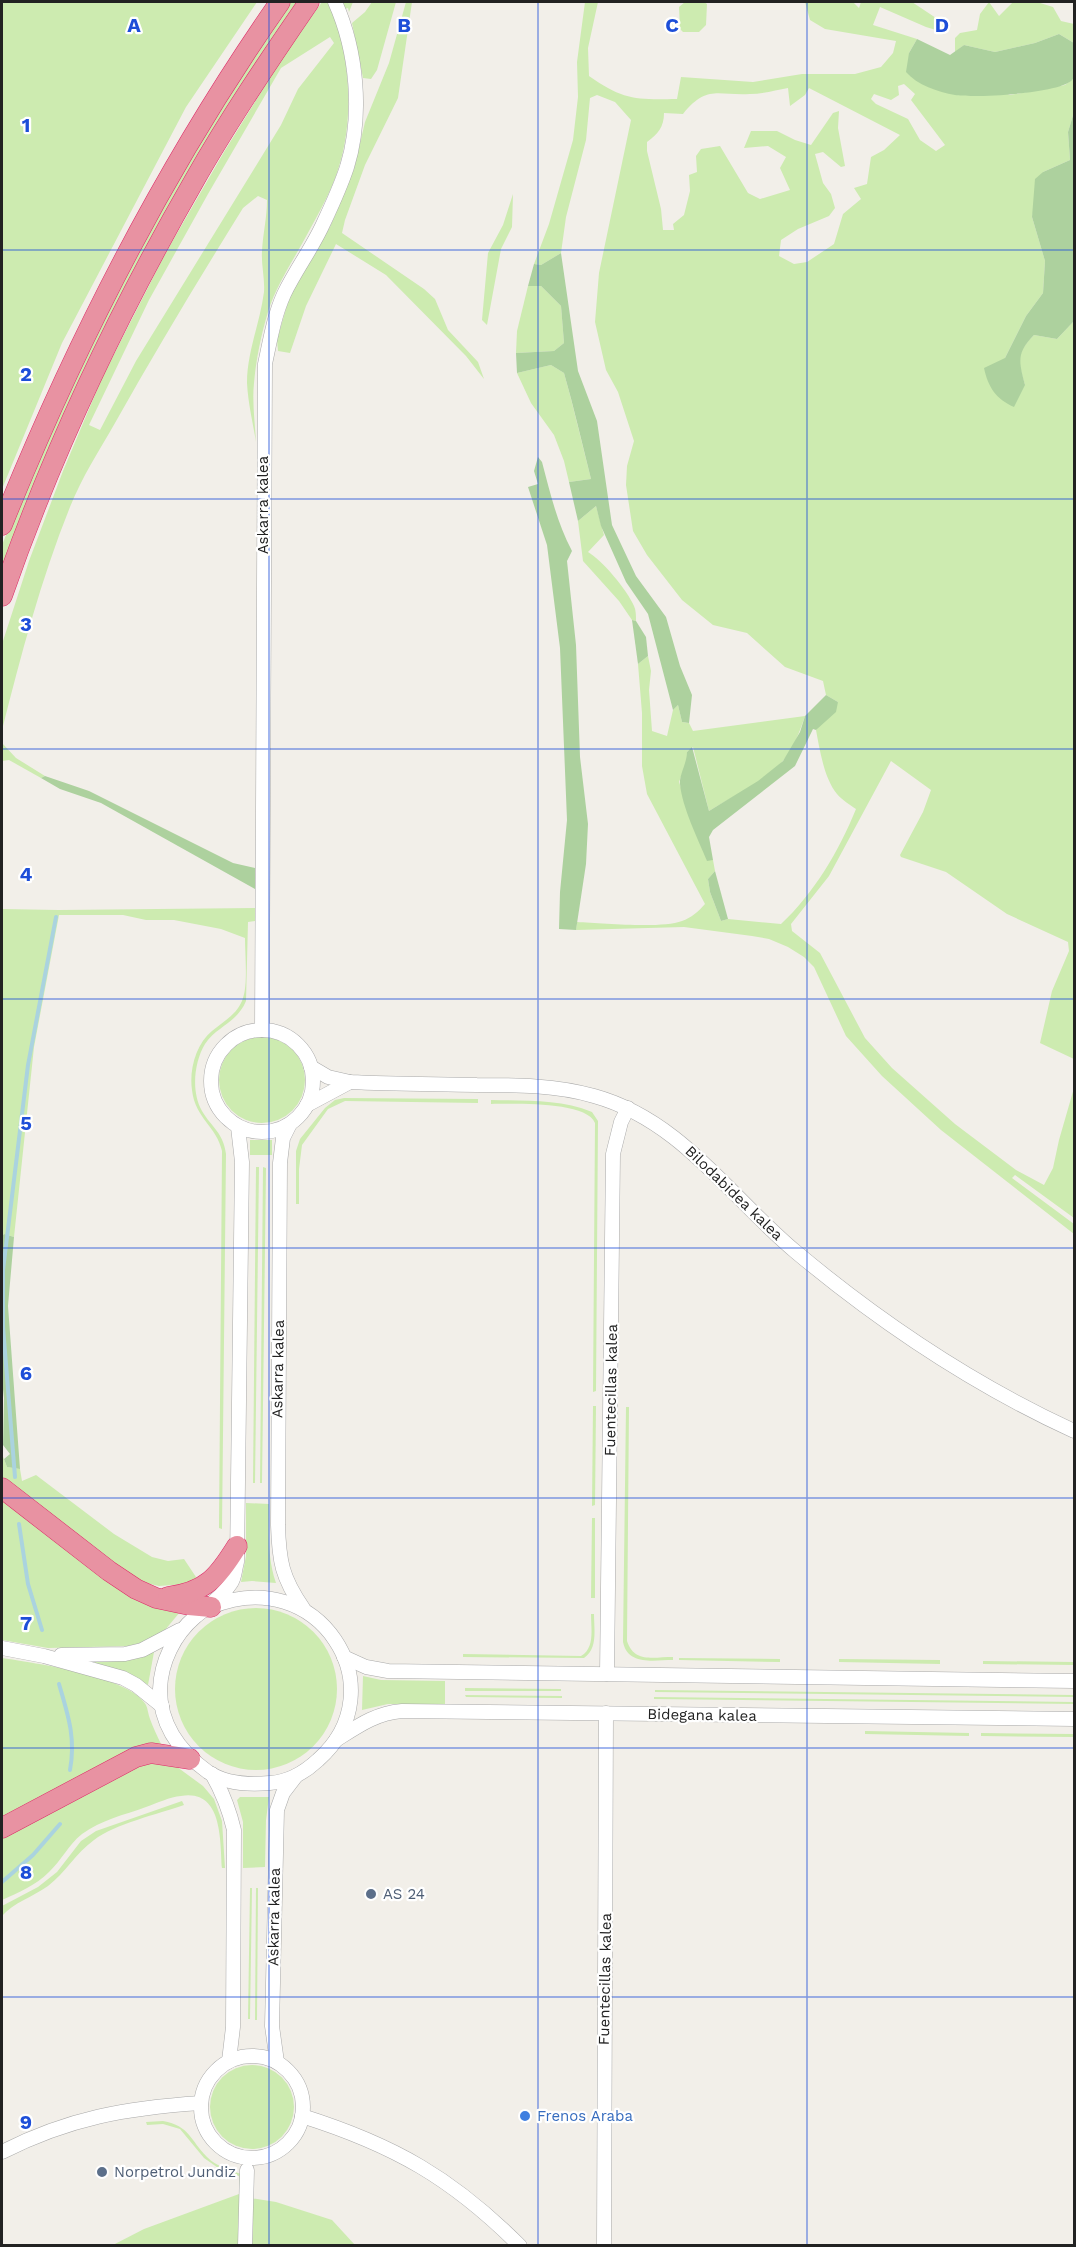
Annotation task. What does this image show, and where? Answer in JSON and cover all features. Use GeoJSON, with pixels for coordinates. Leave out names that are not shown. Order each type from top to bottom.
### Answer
{"type":"FeatureCollection","features":[{"type":"Feature","properties":{"kind":"highway"},"geometry":{"type":"LineString","coordinates":[[2,525],[57,394],[114,275],[172,169],[244,52],[279,2]]}},
{"type":"Feature","properties":{"kind":"highway"},"geometry":{"type":"LineString","coordinates":[[2,596],[56,455],[93,373],[134,291],[194,179],[309,2]]}},
{"type":"Feature","properties":{"kind":"highway"},"geometry":{"type":"LineString","coordinates":[[2,1488],[109,1571],[136,1589],[156,1598],[189,1605],[211,1606]]}},
{"type":"Feature","properties":{"kind":"highway"},"geometry":{"type":"LineString","coordinates":[[156,1598],[188,1594],[201,1588],[214,1579],[237,1546]]}},
{"type":"Feature","properties":{"kind":"highway"},"geometry":{"type":"LineString","coordinates":[[2,1828],[136,1757],[151,1753],[190,1759]]}},
{"type":"Feature","properties":{"kind":"street","name":"Askarra kalea"},"geometry":{"type":"LineString","coordinates":[[262,1030],[265,364],[273,324],[284,295],[324,223],[347,166],[357,100],[351,56],[338,8]]}},
{"type":"Feature","properties":{"kind":"street"},"geometry":{"type":"LineString","coordinates":[[308,1105],[313,1086],[311,1067],[306,1055],[287,1037],[262,1030],[245,1033],[230,1041],[218,1054],[212,1069],[210,1086],[215,1102],[224,1117],[238,1127],[251,1131],[277,1130],[290,1124],[308,1105],[350,1082]]}},
{"type":"Feature","properties":{"kind":"street","name":"Bilodabidea kalea"},"geometry":{"type":"LineString","coordinates":[[311,1067],[328,1077],[350,1082],[545,1087],[594,1096],[628,1108],[653,1122],[689,1148],[779,1237],[836,1285],[975,1380],[1074,1431]]}},
{"type":"Feature","properties":{"kind":"street","name":"Fuentecillas kalea"},"geometry":{"type":"LineString","coordinates":[[607,1674],[613,1154],[621,1122],[628,1108]]}},
{"type":"Feature","properties":{"kind":"street","name":"Askarra kalea"},"geometry":{"type":"LineString","coordinates":[[290,1124],[283,1137],[280,1163],[278,1525],[280,1566],[286,1582],[304,1610]]}},
{"type":"Feature","properties":{"kind":"street"},"geometry":{"type":"LineString","coordinates":[[211,1606],[242,1597],[258,1596],[282,1600],[304,1610],[328,1630],[344,1657],[349,1678],[350,1699],[345,1720],[336,1740],[319,1760],[296,1776],[275,1783],[254,1785],[232,1782],[212,1774],[190,1759],[177,1744],[167,1726],[162,1706],[162,1673],[174,1642],[183,1629],[211,1606],[233,1582],[237,1562],[242,1162],[238,1127]]}},
{"type":"Feature","properties":{"kind":"street"},"geometry":{"type":"LineString","coordinates":[[44,1656],[125,1654],[142,1650],[183,1629]]}},
{"type":"Feature","properties":{"kind":"street"},"geometry":{"type":"LineString","coordinates":[[2,1648],[44,1656],[123,1678],[136,1685],[162,1706]]}},
{"type":"Feature","properties":{"kind":"street"},"geometry":{"type":"LineString","coordinates":[[344,1657],[366,1667],[388,1671],[1074,1681]]}},
{"type":"Feature","properties":{"kind":"street","name":"Bidegana kalea"},"geometry":{"type":"LineString","coordinates":[[336,1740],[372,1718],[390,1712],[1074,1719]]}},
{"type":"Feature","properties":{"kind":"street","name":"Fuentecillas kalea"},"geometry":{"type":"LineString","coordinates":[[604,2246],[606,1713]]}},
{"type":"Feature","properties":{"kind":"street"},"geometry":{"type":"LineString","coordinates":[[212,1774],[223,1792],[234,1830],[233,2027],[229,2061]]}},
{"type":"Feature","properties":{"kind":"street","name":"Askarra kalea"},"geometry":{"type":"LineString","coordinates":[[277,2062],[272,2026],[277,1810],[283,1793],[296,1776]]}},
{"type":"Feature","properties":{"kind":"street"},"geometry":{"type":"LineString","coordinates":[[253,2056],[277,2062],[295,2080],[303,2103],[297,2131],[282,2148],[261,2157],[245,2158],[231,2154],[213,2139],[202,2119],[203,2090],[209,2079],[229,2061],[253,2056]]}},
{"type":"Feature","properties":{"kind":"street"},"geometry":{"type":"LineString","coordinates":[[2,2152],[48,2131],[106,2113],[150,2106],[201,2103]]}},
{"type":"Feature","properties":{"kind":"street"},"geometry":{"type":"LineString","coordinates":[[302,2116],[350,2131],[422,2166],[461,2193],[520,2246]]}},
{"type":"Feature","properties":{"kind":"street"},"geometry":{"type":"LineString","coordinates":[[245,2246],[247,2170]]}},
{"type":"Feature","properties":{"kind":"green space"},"geometry":{"type":"Polygon","coordinates":[[[2,2],[257,2],[186,107],[62,343],[2,489],[2,2]]]}},
{"type":"Feature","properties":{"kind":"green space"},"geometry":{"type":"Polygon","coordinates":[[[288,2],[300,2],[231,104],[2,576],[2,545],[55,413],[161,206],[288,2]]]}},
{"type":"Feature","properties":{"kind":"green space"},"geometry":{"type":"Polygon","coordinates":[[[322,2],[353,2],[349,12],[348,8],[334,13],[345,56],[347,78],[345,144],[329,192],[281,281],[268,312],[259,348],[254,383],[256,442],[247,383],[249,360],[264,292],[262,251],[267,200],[258,196],[243,208],[146,369],[80,485],[41,589],[2,730],[2,644],[29,561],[63,471],[102,378],[165,254],[282,58],[322,2]],[[330,37],[281,68],[149,300],[89,425],[100,430],[136,361],[281,125],[298,89],[334,43],[330,37]]]}},
{"type":"Feature","properties":{"kind":"green space"},"geometry":{"type":"Polygon","coordinates":[[[372,2],[396,2],[377,70],[371,79],[363,78],[352,23],[365,12],[372,2]]]}},
{"type":"Feature","properties":{"kind":"green space"},"geometry":{"type":"Polygon","coordinates":[[[406,2],[412,2],[398,98],[365,165],[342,233],[435,299],[448,330],[478,362],[484,379],[466,356],[386,275],[336,244],[306,306],[290,353],[278,351],[277,340],[290,295],[330,227],[354,169],[365,122],[389,63],[406,2]]]}},
{"type":"Feature","properties":{"kind":"green space"},"geometry":{"type":"Polygon","coordinates":[[[585,2],[598,2],[588,48],[589,76],[611,90],[631,97],[677,99],[681,77],[753,82],[802,74],[855,74],[881,67],[893,53],[896,41],[825,29],[810,20],[805,2],[853,2],[859,8],[861,2],[912,2],[948,26],[946,33],[880,7],[873,25],[917,39],[909,53],[1010,95],[1065,85],[1073,79],[1074,74],[1074,112],[1068,132],[1070,160],[1043,172],[1032,217],[1045,261],[1043,293],[1026,316],[1005,358],[1025,385],[1020,364],[1024,347],[1034,335],[1057,339],[1074,321],[1074,1059],[1040,1043],[1052,991],[1069,951],[1068,942],[1007,914],[946,872],[901,857],[931,790],[891,761],[829,876],[791,924],[792,931],[820,953],[865,1038],[892,1068],[955,1124],[1016,1170],[1044,1185],[1053,1168],[1074,1088],[1074,1218],[1015,1175],[1012,1178],[1074,1224],[1074,1234],[941,1130],[882,1076],[846,1036],[814,967],[804,957],[788,947],[769,939],[684,927],[576,930],[577,922],[660,925],[682,921],[705,904],[647,794],[642,766],[642,713],[638,664],[648,656],[651,671],[649,690],[652,731],[667,736],[673,710],[678,705],[682,722],[689,723],[693,731],[805,716],[793,746],[774,770],[709,811],[693,747],[687,752],[687,761],[679,782],[707,860],[713,860],[715,871],[708,879],[710,892],[721,921],[728,919],[781,924],[815,885],[842,840],[856,809],[837,794],[823,764],[816,730],[838,702],[826,695],[823,681],[785,667],[747,633],[713,625],[682,600],[647,555],[633,531],[626,485],[627,466],[634,441],[618,392],[606,370],[595,322],[599,273],[631,120],[615,102],[597,95],[590,98],[586,140],[566,217],[561,253],[541,265],[534,264],[549,224],[573,140],[578,97],[577,62],[585,2]],[[904,84],[898,86],[899,95],[891,100],[874,94],[871,99],[876,104],[908,119],[920,140],[936,151],[945,145],[911,100],[915,94],[904,84]],[[788,88],[755,94],[706,95],[699,98],[683,114],[664,113],[660,130],[647,142],[663,230],[674,230],[673,224],[684,215],[690,191],[689,175],[697,172],[696,156],[701,149],[720,146],[748,193],[760,199],[790,190],[780,168],[786,157],[768,146],[744,148],[751,131],[777,131],[811,145],[833,113],[839,111],[838,128],[845,166],[841,167],[823,152],[815,154],[823,183],[831,194],[835,208],[829,216],[798,229],[781,240],[779,256],[794,264],[807,262],[834,244],[843,214],[861,199],[854,188],[867,184],[871,157],[884,150],[900,135],[809,88],[805,95],[790,106],[788,88]]]}},
{"type":"Feature","properties":{"kind":"green space"},"geometry":{"type":"Polygon","coordinates":[[[685,2],[707,4],[706,25],[699,32],[683,32],[680,29],[679,7],[685,2]]]}},
{"type":"Feature","properties":{"kind":"green space"},"geometry":{"type":"Polygon","coordinates":[[[989,2],[999,16],[1013,2],[1037,2],[1053,7],[1061,21],[1074,24],[1074,43],[1059,34],[1035,43],[995,52],[964,45],[955,52],[955,38],[960,33],[977,30],[980,14],[989,2]]]}},
{"type":"Feature","properties":{"kind":"green space"},"geometry":{"type":"Polygon","coordinates":[[[1059,34],[1074,43],[1075,72],[1073,79],[1053,88],[998,95],[955,95],[928,87],[916,81],[906,72],[909,53],[917,39],[950,55],[964,45],[995,52],[1035,43],[1059,34]]]}},
{"type":"Feature","properties":{"kind":"green space"},"geometry":{"type":"Polygon","coordinates":[[[1074,112],[1074,321],[1057,339],[1034,335],[1028,341],[1020,358],[1025,385],[1014,407],[994,392],[984,368],[1005,358],[1026,316],[1043,293],[1045,261],[1032,217],[1035,179],[1043,172],[1070,160],[1068,132],[1074,112]]]}},
{"type":"Feature","properties":{"kind":"green space"},"geometry":{"type":"Polygon","coordinates":[[[513,194],[512,227],[501,249],[487,325],[482,320],[488,253],[503,225],[513,194]]]}},
{"type":"Feature","properties":{"kind":"green space"},"geometry":{"type":"Polygon","coordinates":[[[561,253],[578,371],[597,421],[612,525],[636,576],[666,617],[680,666],[692,695],[689,723],[682,722],[678,705],[673,710],[648,614],[626,582],[601,526],[596,506],[578,521],[569,482],[591,479],[564,373],[551,365],[517,373],[516,353],[554,351],[564,343],[561,306],[541,286],[528,286],[534,264],[541,265],[561,253]]]}},
{"type":"Feature","properties":{"kind":"green space"},"geometry":{"type":"Polygon","coordinates":[[[528,286],[541,286],[561,306],[564,343],[554,351],[516,353],[517,331],[528,286]]]}},
{"type":"Feature","properties":{"kind":"green space"},"geometry":{"type":"Polygon","coordinates":[[[551,365],[564,373],[591,479],[569,482],[554,435],[531,403],[517,373],[551,365]]]}},
{"type":"Feature","properties":{"kind":"green space"},"geometry":{"type":"Polygon","coordinates":[[[538,457],[542,462],[558,518],[572,551],[567,561],[576,645],[580,757],[588,824],[586,864],[576,930],[559,929],[567,820],[560,648],[547,545],[528,487],[538,484],[534,471],[538,457]]]}},
{"type":"Feature","properties":{"kind":"green space"},"geometry":{"type":"Polygon","coordinates":[[[596,506],[604,535],[588,552],[614,576],[631,599],[635,608],[636,621],[632,620],[619,601],[583,561],[578,521],[596,506]]]}},
{"type":"Feature","properties":{"kind":"green space"},"geometry":{"type":"Polygon","coordinates":[[[632,620],[636,621],[646,637],[648,656],[638,664],[632,620]]]}},
{"type":"Feature","properties":{"kind":"green space"},"geometry":{"type":"Polygon","coordinates":[[[826,695],[838,702],[836,712],[816,730],[813,729],[795,766],[713,830],[709,837],[713,860],[707,861],[681,793],[680,780],[687,752],[692,747],[709,811],[758,781],[783,761],[800,732],[805,716],[826,695]]]}},
{"type":"Feature","properties":{"kind":"green space"},"geometry":{"type":"Polygon","coordinates":[[[2,743],[16,758],[45,776],[41,778],[9,760],[2,761],[2,743]]]}},
{"type":"Feature","properties":{"kind":"green space"},"geometry":{"type":"Polygon","coordinates":[[[45,776],[89,791],[233,863],[255,868],[255,889],[101,803],[60,789],[41,778],[45,776]]]}},
{"type":"Feature","properties":{"kind":"green space"},"geometry":{"type":"Polygon","coordinates":[[[715,871],[728,919],[721,921],[710,892],[708,879],[715,871]]]}},
{"type":"Feature","properties":{"kind":"green space"},"geometry":{"type":"Polygon","coordinates":[[[255,908],[255,921],[248,922],[246,1001],[232,1020],[205,1044],[198,1059],[195,1077],[196,1095],[202,1111],[220,1135],[226,1154],[222,1529],[219,1528],[222,1151],[216,1135],[197,1108],[191,1082],[195,1058],[206,1036],[234,1013],[241,1004],[246,977],[245,938],[221,929],[174,920],[146,920],[123,915],[59,915],[34,1047],[14,1237],[4,1234],[2,1236],[2,909],[255,908]]]}},
{"type":"Feature","properties":{"kind":"green space"},"geometry":{"type":"Polygon","coordinates":[[[262,1037],[278,1041],[292,1050],[301,1064],[305,1080],[301,1096],[292,1110],[278,1119],[262,1123],[246,1119],[232,1110],[223,1096],[219,1080],[223,1064],[232,1050],[246,1041],[262,1037]]]}},
{"type":"Feature","properties":{"kind":"green space"},"geometry":{"type":"Polygon","coordinates":[[[344,1098],[478,1099],[478,1103],[345,1101],[328,1109],[302,1145],[299,1204],[296,1204],[296,1151],[300,1139],[325,1108],[335,1100],[344,1098]]]}},
{"type":"Feature","properties":{"kind":"green space"},"geometry":{"type":"Polygon","coordinates":[[[491,1100],[568,1105],[592,1112],[598,1121],[596,1391],[593,1392],[595,1123],[589,1116],[564,1107],[491,1104],[491,1100]]]}},
{"type":"Feature","properties":{"kind":"green space"},"geometry":{"type":"Polygon","coordinates":[[[250,1140],[272,1140],[272,1155],[250,1155],[250,1140]]]}},
{"type":"Feature","properties":{"kind":"green space"},"geometry":{"type":"Polygon","coordinates":[[[256,1167],[259,1167],[255,1483],[253,1483],[256,1167]]]}},
{"type":"Feature","properties":{"kind":"green space"},"geometry":{"type":"Polygon","coordinates":[[[263,1167],[266,1168],[262,1483],[260,1483],[263,1167]]]}},
{"type":"Feature","properties":{"kind":"green space"},"geometry":{"type":"Polygon","coordinates":[[[4,1234],[14,1237],[8,1306],[20,1469],[7,1467],[4,1459],[10,1454],[3,1445],[2,1236],[4,1234]]]}},
{"type":"Feature","properties":{"kind":"green space"},"geometry":{"type":"Polygon","coordinates":[[[593,1406],[596,1406],[595,1505],[592,1506],[593,1406]]]}},
{"type":"Feature","properties":{"kind":"green space"},"geometry":{"type":"Polygon","coordinates":[[[626,1407],[629,1407],[627,1641],[634,1653],[639,1656],[673,1657],[673,1660],[650,1661],[636,1658],[630,1655],[623,1642],[626,1407]]]}},
{"type":"Feature","properties":{"kind":"green space"},"geometry":{"type":"Polygon","coordinates":[[[2,1454],[7,1467],[20,1469],[22,1481],[36,1475],[114,1534],[152,1557],[168,1561],[184,1559],[198,1580],[186,1584],[159,1586],[141,1582],[116,1567],[2,1478],[2,1454]]]}},
{"type":"Feature","properties":{"kind":"green space"},"geometry":{"type":"Polygon","coordinates":[[[2,1497],[180,1612],[165,1630],[145,1642],[129,1646],[48,1648],[2,1640],[2,1497]]]}},
{"type":"Feature","properties":{"kind":"green space"},"geometry":{"type":"Polygon","coordinates":[[[246,1503],[269,1504],[270,1554],[276,1583],[241,1582],[246,1556],[246,1503]]]}},
{"type":"Feature","properties":{"kind":"green space"},"geometry":{"type":"Polygon","coordinates":[[[592,1518],[595,1518],[595,1598],[591,1598],[592,1518]]]}},
{"type":"Feature","properties":{"kind":"green space"},"geometry":{"type":"Polygon","coordinates":[[[256,1608],[287,1615],[301,1622],[313,1632],[323,1644],[330,1658],[337,1689],[330,1720],[323,1734],[313,1746],[301,1756],[287,1763],[256,1770],[225,1763],[211,1756],[199,1746],[189,1734],[182,1720],[175,1689],[182,1658],[189,1644],[199,1632],[211,1622],[225,1615],[256,1608]]]}},
{"type":"Feature","properties":{"kind":"green space"},"geometry":{"type":"Polygon","coordinates":[[[591,1614],[594,1614],[594,1638],[591,1649],[584,1658],[463,1657],[463,1654],[581,1656],[590,1643],[591,1614]]]}},
{"type":"Feature","properties":{"kind":"green space"},"geometry":{"type":"Polygon","coordinates":[[[154,1652],[148,1685],[134,1676],[95,1664],[95,1662],[131,1660],[154,1652]]]}},
{"type":"Feature","properties":{"kind":"green space"},"geometry":{"type":"Polygon","coordinates":[[[2,1658],[80,1672],[121,1686],[137,1695],[146,1705],[161,1744],[147,1747],[2,1822],[2,1658]]]}},
{"type":"Feature","properties":{"kind":"green space"},"geometry":{"type":"Polygon","coordinates":[[[679,1658],[780,1659],[780,1662],[679,1660],[679,1658]]]}},
{"type":"Feature","properties":{"kind":"green space"},"geometry":{"type":"Polygon","coordinates":[[[839,1659],[940,1660],[940,1664],[839,1662],[839,1659]]]}},
{"type":"Feature","properties":{"kind":"green space"},"geometry":{"type":"Polygon","coordinates":[[[983,1661],[1074,1662],[1074,1665],[983,1664],[983,1661]]]}},
{"type":"Feature","properties":{"kind":"green space"},"geometry":{"type":"Polygon","coordinates":[[[363,1676],[381,1680],[445,1681],[445,1704],[388,1704],[362,1710],[363,1676]]]}},
{"type":"Feature","properties":{"kind":"green space"},"geometry":{"type":"Polygon","coordinates":[[[465,1688],[561,1689],[561,1691],[465,1691],[465,1688]]]}},
{"type":"Feature","properties":{"kind":"green space"},"geometry":{"type":"Polygon","coordinates":[[[655,1690],[1074,1695],[1074,1697],[655,1692],[655,1690]]]}},
{"type":"Feature","properties":{"kind":"green space"},"geometry":{"type":"Polygon","coordinates":[[[465,1695],[562,1696],[562,1698],[466,1697],[465,1695]]]}},
{"type":"Feature","properties":{"kind":"green space"},"geometry":{"type":"Polygon","coordinates":[[[654,1697],[1074,1702],[1074,1704],[654,1699],[654,1697]]]}},
{"type":"Feature","properties":{"kind":"green space"},"geometry":{"type":"Polygon","coordinates":[[[865,1731],[969,1733],[969,1736],[865,1734],[865,1731]]]}},
{"type":"Feature","properties":{"kind":"green space"},"geometry":{"type":"Polygon","coordinates":[[[981,1733],[1074,1734],[1074,1737],[981,1736],[981,1733]]]}},
{"type":"Feature","properties":{"kind":"green space"},"geometry":{"type":"Polygon","coordinates":[[[160,1761],[173,1764],[203,1786],[214,1799],[222,1821],[225,1868],[222,1868],[219,1832],[212,1809],[205,1800],[195,1796],[181,1796],[113,1818],[89,1829],[77,1838],[44,1877],[2,1900],[2,1837],[146,1763],[160,1761]]]}},
{"type":"Feature","properties":{"kind":"green space"},"geometry":{"type":"Polygon","coordinates":[[[240,1797],[269,1797],[265,1867],[243,1868],[243,1822],[237,1800],[240,1797]]]}},
{"type":"Feature","properties":{"kind":"green space"},"geometry":{"type":"Polygon","coordinates":[[[182,1801],[184,1805],[125,1824],[103,1834],[88,1845],[48,1886],[12,1907],[2,1916],[2,1906],[38,1887],[57,1872],[81,1841],[96,1831],[182,1801]]]}},
{"type":"Feature","properties":{"kind":"green space"},"geometry":{"type":"Polygon","coordinates":[[[250,1888],[252,1888],[250,2019],[248,2019],[250,1888]]]}},
{"type":"Feature","properties":{"kind":"green space"},"geometry":{"type":"Polygon","coordinates":[[[256,1888],[258,1888],[257,2020],[255,2020],[256,1888]]]}},
{"type":"Feature","properties":{"kind":"green space"},"geometry":{"type":"Polygon","coordinates":[[[252,2065],[268,2068],[282,2077],[291,2091],[294,2107],[291,2123],[282,2137],[268,2146],[252,2149],[236,2146],[222,2137],[213,2123],[210,2107],[213,2091],[222,2077],[236,2068],[252,2065]]]}},
{"type":"Feature","properties":{"kind":"green space"},"geometry":{"type":"Polygon","coordinates":[[[163,2121],[179,2126],[189,2134],[201,2151],[214,2163],[241,2174],[241,2245],[111,2246],[144,2229],[239,2194],[239,2176],[224,2172],[204,2158],[180,2129],[163,2124],[147,2125],[146,2122],[163,2121]]]}},
{"type":"Feature","properties":{"kind":"green space"},"geometry":{"type":"Polygon","coordinates":[[[250,2198],[276,2202],[332,2220],[355,2245],[248,2246],[250,2198]]]}},
{"type":"Feature","properties":{"kind":"waterway"},"geometry":{"type":"LineString","coordinates":[[15,1477],[3,1327],[3,1270],[28,1065],[56,917]]}},
{"type":"Feature","properties":{"kind":"waterway"},"geometry":{"type":"LineString","coordinates":[[19,1524],[28,1584],[42,1630]]}},
{"type":"Feature","properties":{"kind":"waterway"},"geometry":{"type":"LineString","coordinates":[[59,1684],[72,1737],[70,1770]]}},
{"type":"Feature","properties":{"kind":"waterway"},"geometry":{"type":"LineString","coordinates":[[2,1882],[33,1855],[60,1824]]}},
{"type":"Feature","properties":{"kind":"place","name":"AS 24"},"geometry":{"type":"Point","coordinates":[371,1894]}},
{"type":"Feature","properties":{"kind":"place","name":"Frenos Araba"},"geometry":{"type":"Point","coordinates":[525,2116]}},
{"type":"Feature","properties":{"kind":"place","name":"Norpetrol Jundiz"},"geometry":{"type":"Point","coordinates":[102,2172]}}]}
